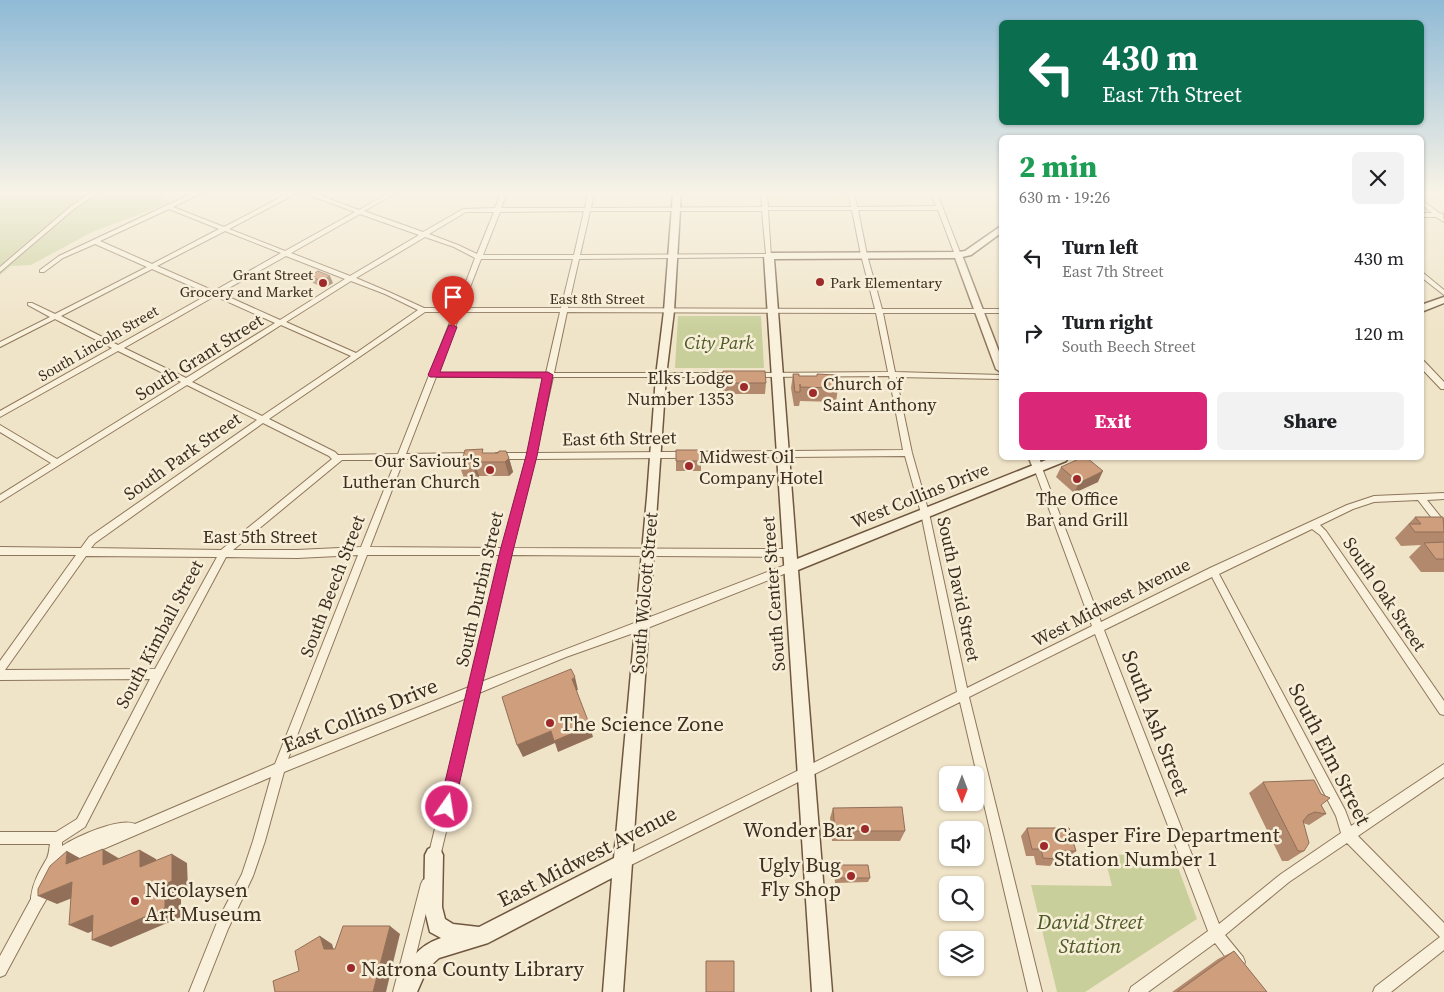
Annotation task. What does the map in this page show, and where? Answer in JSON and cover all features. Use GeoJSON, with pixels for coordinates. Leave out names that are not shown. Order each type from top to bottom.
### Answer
{"type":"FeatureCollection","features":[{"type":"Feature","properties":{"kind":"main road","name":"South Wolcott Street"},"geometry":{"type":"LineString","coordinates":[[613,992],[661,376],[669,312],[673,239]]}},
{"type":"Feature","properties":{"kind":"main road"},"geometry":{"type":"LineString","coordinates":[[769,256],[958,255],[968,253],[987,239]]}},
{"type":"Feature","properties":{"kind":"main road","name":"South Center Street"},"geometry":{"type":"LineString","coordinates":[[769,256],[776,375],[822,992]]}},
{"type":"Feature","properties":{"kind":"main road"},"geometry":{"type":"LineString","coordinates":[[1424,308],[1444,300]]}},
{"type":"Feature","properties":{"kind":"main road","name":"West Collins Drive"},"geometry":{"type":"LineString","coordinates":[[791,560],[925,513],[1036,463],[1052,460]]}},
{"type":"Feature","properties":{"kind":"main road"},"geometry":{"type":"LineString","coordinates":[[434,855],[433,908],[437,925],[450,933],[481,936]]}},
{"type":"Feature","properties":{"kind":"main road","name":"East Midwest Avenue"},"geometry":{"type":"LineString","coordinates":[[407,992],[418,964],[430,951],[461,944],[481,936],[623,863]]}},
{"type":"Feature","properties":{"kind":"street"},"geometry":{"type":"LineString","coordinates":[[0,270],[36,239]]}},
{"type":"Feature","properties":{"kind":"street"},"geometry":{"type":"LineString","coordinates":[[42,271],[62,257],[102,239]]}},
{"type":"Feature","properties":{"kind":"street"},"geometry":{"type":"LineString","coordinates":[[0,345],[204,239]]}},
{"type":"Feature","properties":{"kind":"street"},"geometry":{"type":"LineString","coordinates":[[251,239],[423,310]]}},
{"type":"Feature","properties":{"kind":"street","name":"South Lincoln Street"},"geometry":{"type":"LineString","coordinates":[[0,414],[312,239]]}},
{"type":"Feature","properties":{"kind":"street","name":"South Grant Street"},"geometry":{"type":"LineString","coordinates":[[0,498],[414,239]]}},
{"type":"Feature","properties":{"kind":"street"},"geometry":{"type":"LineString","coordinates":[[436,239],[480,257],[769,256]]}},
{"type":"Feature","properties":{"kind":"street","name":"South Beech Street"},"geometry":{"type":"LineString","coordinates":[[196,992],[223,925],[247,876],[259,841],[279,768],[486,239]]}},
{"type":"Feature","properties":{"kind":"street","name":"South Durbin Street"},"geometry":{"type":"LineString","coordinates":[[400,992],[474,691],[506,551],[531,456],[581,239]]}},
{"type":"Feature","properties":{"kind":"street","name":"South Center Street"},"geometry":{"type":"LineString","coordinates":[[767,239],[769,256]]}},
{"type":"Feature","properties":{"kind":"street","name":"South David Street"},"geometry":{"type":"LineString","coordinates":[[861,239],[879,311],[908,453],[925,513],[963,694],[1034,992]]}},
{"type":"Feature","properties":{"kind":"street"},"geometry":{"type":"LineString","coordinates":[[952,239],[999,363]]}},
{"type":"Feature","properties":{"kind":"street"},"geometry":{"type":"LineString","coordinates":[[96,242],[355,355]]}},
{"type":"Feature","properties":{"kind":"street"},"geometry":{"type":"LineString","coordinates":[[1424,276],[1444,293]]}},
{"type":"Feature","properties":{"kind":"street"},"geometry":{"type":"LineString","coordinates":[[30,304],[332,454],[337,460]]}},
{"type":"Feature","properties":{"kind":"street","name":"East 8th Street"},"geometry":{"type":"LineString","coordinates":[[423,310],[563,312],[772,310],[999,311]]}},
{"type":"Feature","properties":{"kind":"street","name":"South Park Street"},"geometry":{"type":"LineString","coordinates":[[0,668],[83,551],[97,536],[355,355],[423,310]]}},
{"type":"Feature","properties":{"kind":"street"},"geometry":{"type":"LineString","coordinates":[[1424,366],[1444,387]]}},
{"type":"Feature","properties":{"kind":"street"},"geometry":{"type":"LineString","coordinates":[[747,375],[891,374],[999,377]]}},
{"type":"Feature","properties":{"kind":"street"},"geometry":{"type":"LineString","coordinates":[[433,375],[738,376]]}},
{"type":"Feature","properties":{"kind":"street"},"geometry":{"type":"LineString","coordinates":[[0,428],[57,463]]}},
{"type":"Feature","properties":{"kind":"street"},"geometry":{"type":"LineString","coordinates":[[783,453],[908,453]]}},
{"type":"Feature","properties":{"kind":"street","name":"East 6th Street"},"geometry":{"type":"LineString","coordinates":[[337,460],[340,457],[402,456],[783,453]]}},
{"type":"Feature","properties":{"kind":"street","name":"South Kimball Street"},"geometry":{"type":"LineString","coordinates":[[81,823],[224,552],[337,460]]}},
{"type":"Feature","properties":{"kind":"street","name":"South Ash Street"},"geometry":{"type":"LineString","coordinates":[[1036,463],[1216,934],[1244,970]]}},
{"type":"Feature","properties":{"kind":"street"},"geometry":{"type":"LineString","coordinates":[[1419,496],[1444,528]]}},
{"type":"Feature","properties":{"kind":"street","name":"West Midwest Avenue"},"geometry":{"type":"LineString","coordinates":[[805,774],[1213,571],[1360,502],[1382,498],[1444,496]]}},
{"type":"Feature","properties":{"kind":"street","name":"South Oak Street"},"geometry":{"type":"LineString","coordinates":[[1314,525],[1323,533],[1444,710]]}},
{"type":"Feature","properties":{"kind":"street","name":"East 5th Street"},"geometry":{"type":"LineString","coordinates":[[0,551],[297,554],[364,551],[648,551],[791,560]]}},
{"type":"Feature","properties":{"kind":"street","name":"East Collins Drive"},"geometry":{"type":"LineString","coordinates":[[35,905],[70,860],[83,852],[279,768],[563,654],[641,626],[791,560]]}},
{"type":"Feature","properties":{"kind":"street","name":"South Elm Street"},"geometry":{"type":"LineString","coordinates":[[1213,571],[1341,814],[1348,835],[1444,932]]}},
{"type":"Feature","properties":{"kind":"street"},"geometry":{"type":"LineString","coordinates":[[0,675],[158,674]]}},
{"type":"Feature","properties":{"kind":"street"},"geometry":{"type":"LineString","coordinates":[[1136,992],[1216,934],[1285,878],[1444,770]]}},
{"type":"Feature","properties":{"kind":"street","name":"East Midwest Avenue"},"geometry":{"type":"LineString","coordinates":[[623,863],[805,774]]}},
{"type":"Feature","properties":{"kind":"street"},"geometry":{"type":"LineString","coordinates":[[0,838],[57,838],[81,823],[89,837]]}},
{"type":"Feature","properties":{"kind":"street","name":"East Collins Drive"},"geometry":{"type":"LineString","coordinates":[[35,905],[42,878],[53,860],[89,837],[110,830],[141,826]]}},
{"type":"Feature","properties":{"kind":"street"},"geometry":{"type":"LineString","coordinates":[[53,860],[57,838]]}},
{"type":"Feature","properties":{"kind":"street"},"geometry":{"type":"LineString","coordinates":[[0,970],[35,905]]}},
{"type":"Feature","properties":{"kind":"street"},"geometry":{"type":"LineString","coordinates":[[1380,992],[1444,942]]}},
{"type":"Feature","properties":{"kind":"green space"},"geometry":{"type":"Polygon","coordinates":[[[0,239],[79,239],[31,265],[11,266],[0,275],[0,239]]]}},
{"type":"Feature","properties":{"kind":"green space","name":"City Park"},"geometry":{"type":"Polygon","coordinates":[[[678,316],[761,316],[764,368],[675,368],[678,316]]]}},
{"type":"Feature","properties":{"kind":"green space","name":"David Street Station"},"geometry":{"type":"Polygon","coordinates":[[[1173,854],[1197,919],[1085,992],[1057,992],[1031,885],[1112,886],[1104,855],[1173,854]]]}},
{"type":"Feature","properties":{"kind":"building"},"geometry":{"type":"Polygon","coordinates":[[[318,271],[330,276],[321,281],[310,276],[318,271]]]}},
{"type":"Feature","properties":{"kind":"building"},"geometry":{"type":"Polygon","coordinates":[[[723,371],[765,371],[766,383],[723,383],[723,371]]]}},
{"type":"Feature","properties":{"kind":"building"},"geometry":{"type":"Polygon","coordinates":[[[793,374],[799,374],[799,376],[817,376],[817,374],[836,375],[838,388],[800,387],[800,392],[795,392],[793,374]]]}},
{"type":"Feature","properties":{"kind":"building"},"geometry":{"type":"Polygon","coordinates":[[[483,449],[482,453],[506,451],[509,458],[505,462],[474,462],[473,466],[460,467],[465,450],[483,449]]]}},
{"type":"Feature","properties":{"kind":"building"},"geometry":{"type":"Polygon","coordinates":[[[676,450],[701,450],[701,461],[676,461],[676,450]]]}},
{"type":"Feature","properties":{"kind":"building"},"geometry":{"type":"Polygon","coordinates":[[[1077,460],[1089,460],[1103,471],[1079,483],[1061,467],[1077,460]]]}},
{"type":"Feature","properties":{"kind":"building"},"geometry":{"type":"Polygon","coordinates":[[[1415,517],[1443,517],[1444,532],[1415,532],[1409,524],[1421,524],[1415,517]]]}},
{"type":"Feature","properties":{"kind":"building"},"geometry":{"type":"Polygon","coordinates":[[[1444,542],[1444,559],[1436,559],[1424,543],[1444,542]]]}},
{"type":"Feature","properties":{"kind":"building","name":"The Science Zone"},"geometry":{"type":"Polygon","coordinates":[[[571,669],[575,677],[572,679],[590,726],[554,741],[551,731],[517,745],[502,697],[571,669]]]}},
{"type":"Feature","properties":{"kind":"building"},"geometry":{"type":"Polygon","coordinates":[[[1314,780],[1321,794],[1330,798],[1321,805],[1326,814],[1315,812],[1308,815],[1303,821],[1309,843],[1304,851],[1298,851],[1263,782],[1314,780]]]}},
{"type":"Feature","properties":{"kind":"building"},"geometry":{"type":"Polygon","coordinates":[[[902,807],[905,831],[835,831],[833,808],[902,807]]]}},
{"type":"Feature","properties":{"kind":"building"},"geometry":{"type":"Polygon","coordinates":[[[1027,828],[1069,828],[1076,851],[1055,851],[1057,859],[1043,858],[1041,849],[1032,849],[1027,828]]]}},
{"type":"Feature","properties":{"kind":"building","name":"Nicolaysen Art Museum"},"geometry":{"type":"Polygon","coordinates":[[[103,849],[103,865],[140,850],[140,867],[172,854],[172,881],[165,884],[165,908],[92,940],[93,915],[69,925],[72,882],[38,896],[38,889],[50,866],[67,851],[66,864],[103,849]]]}},
{"type":"Feature","properties":{"kind":"building"},"geometry":{"type":"Polygon","coordinates":[[[835,865],[868,865],[870,878],[837,878],[835,865]]]}},
{"type":"Feature","properties":{"kind":"building","name":"Natrona County Library"},"geometry":{"type":"Polygon","coordinates":[[[343,926],[390,926],[373,992],[275,992],[273,981],[299,971],[295,951],[320,936],[324,949],[335,949],[343,926]]]}},
{"type":"Feature","properties":{"kind":"building"},"geometry":{"type":"Polygon","coordinates":[[[1234,951],[1267,992],[1177,992],[1234,951]]]}},
{"type":"Feature","properties":{"kind":"building"},"geometry":{"type":"Polygon","coordinates":[[[706,961],[734,961],[734,992],[706,992],[706,961]]]}},
{"type":"Feature","properties":{"kind":"place","name":"Park Elementary"},"geometry":{"type":"Point","coordinates":[820,282]}},
{"type":"Feature","properties":{"kind":"place","name":"Grant Street Grocery and Market"},"geometry":{"type":"Point","coordinates":[323,283]}},
{"type":"Feature","properties":{"kind":"place","name":"Elks Lodge Number 1353"},"geometry":{"type":"Point","coordinates":[744,387]}},
{"type":"Feature","properties":{"kind":"place","name":"Church of Saint Anthony"},"geometry":{"type":"Point","coordinates":[813,393]}},
{"type":"Feature","properties":{"kind":"place","name":"Midwest Oil Company Hotel"},"geometry":{"type":"Point","coordinates":[689,466]}},
{"type":"Feature","properties":{"kind":"place","name":"Our Saviour's Lutheran Church"},"geometry":{"type":"Point","coordinates":[490,470]}},
{"type":"Feature","properties":{"kind":"place","name":"The Office Bar and Grill"},"geometry":{"type":"Point","coordinates":[1077,479]}},
{"type":"Feature","properties":{"kind":"place","name":"The Science Zone"},"geometry":{"type":"Point","coordinates":[550,723]}},
{"type":"Feature","properties":{"kind":"place","name":"Wonder Bar"},"geometry":{"type":"Point","coordinates":[865,829]}},
{"type":"Feature","properties":{"kind":"place","name":"Casper Fire Department Station Number 1"},"geometry":{"type":"Point","coordinates":[1044,846]}},
{"type":"Feature","properties":{"kind":"place","name":"Ugly Bug Fly Shop"},"geometry":{"type":"Point","coordinates":[851,876]}},
{"type":"Feature","properties":{"kind":"place","name":"Nicolaysen Art Museum"},"geometry":{"type":"Point","coordinates":[135,901]}},
{"type":"Feature","properties":{"kind":"place","name":"Natrona County Library"},"geometry":{"type":"Point","coordinates":[351,968]}},
{"type":"Feature","properties":{"kind":"route"},"geometry":{"type":"LineString","coordinates":[[447,807],[506,551],[531,456],[548,375],[433,375],[453,327]]}}]}
